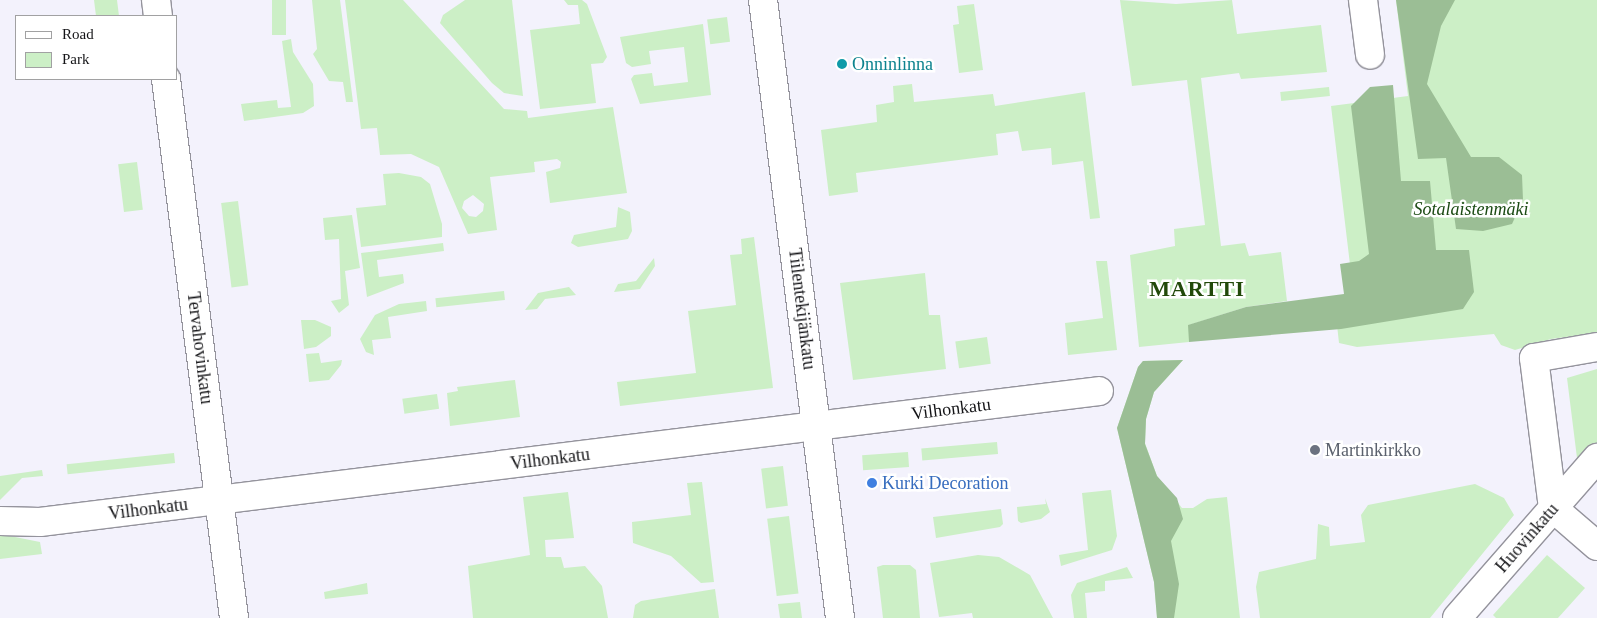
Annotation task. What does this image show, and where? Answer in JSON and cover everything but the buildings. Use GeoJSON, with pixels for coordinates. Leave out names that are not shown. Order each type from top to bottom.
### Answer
{"type":"FeatureCollection","features":[{"type":"Feature","properties":{"kind":"street"},"geometry":{"type":"LineString","coordinates":[[156,0],[158,15]]}},
{"type":"Feature","properties":{"kind":"street","name":"Tiilentekijänkatu"},"geometry":{"type":"LineString","coordinates":[[764,0],[840,618]]}},
{"type":"Feature","properties":{"kind":"street"},"geometry":{"type":"LineString","coordinates":[[1363,0],[1370,55]]}},
{"type":"Feature","properties":{"kind":"street","name":"Tervahovinkatu"},"geometry":{"type":"LineString","coordinates":[[166,80],[234,618]]}},
{"type":"Feature","properties":{"kind":"street"},"geometry":{"type":"LineString","coordinates":[[1597,347],[1534,358],[1553,508],[1597,546]]}},
{"type":"Feature","properties":{"kind":"street","name":"Vilhonkatu"},"geometry":{"type":"LineString","coordinates":[[0,521],[40,522],[1099,391]]}},
{"type":"Feature","properties":{"kind":"street","name":"Huovinkatu"},"geometry":{"type":"LineString","coordinates":[[1457,618],[1597,458]]}},
{"type":"Feature","properties":{"kind":"green space"},"geometry":{"type":"Polygon","coordinates":[[[94,0],[117,0],[119,15],[96,15],[94,0]]]}},
{"type":"Feature","properties":{"kind":"green space"},"geometry":{"type":"Polygon","coordinates":[[[272,0],[286,0],[286,35],[272,35],[272,0]]]}},
{"type":"Feature","properties":{"kind":"green space"},"geometry":{"type":"Polygon","coordinates":[[[312,0],[340,0],[353,102],[346,102],[343,82],[329,81],[313,54],[317,49],[312,0]]]}},
{"type":"Feature","properties":{"kind":"green space"},"geometry":{"type":"Polygon","coordinates":[[[345,0],[403,0],[504,109],[527,111],[528,118],[613,107],[627,193],[550,203],[546,172],[560,168],[561,162],[557,159],[534,162],[535,172],[490,177],[497,230],[468,234],[439,167],[411,154],[380,155],[377,128],[361,129],[345,0]],[[473,195],[464,201],[462,208],[469,216],[476,217],[483,211],[484,204],[473,195]]]}},
{"type":"Feature","properties":{"kind":"green space"},"geometry":{"type":"Polygon","coordinates":[[[465,0],[512,0],[523,96],[504,93],[492,83],[440,23],[443,15],[465,0]]]}},
{"type":"Feature","properties":{"kind":"green space"},"geometry":{"type":"Polygon","coordinates":[[[564,0],[582,0],[587,4],[607,57],[603,63],[591,64],[596,103],[540,109],[530,30],[580,24],[578,5],[568,5],[564,0]]]}},
{"type":"Feature","properties":{"kind":"green space"},"geometry":{"type":"Polygon","coordinates":[[[1120,0],[1176,4],[1232,0],[1237,34],[1321,25],[1327,72],[1241,79],[1239,73],[1201,78],[1221,246],[1245,243],[1249,256],[1281,252],[1287,301],[1246,307],[1189,325],[1189,342],[1139,347],[1130,255],[1175,246],[1174,229],[1205,225],[1187,80],[1132,86],[1120,0]]]}},
{"type":"Feature","properties":{"kind":"green space","name":"Sotalaistenmäki"},"geometry":{"type":"Polygon","coordinates":[[[1396,0],[1597,0],[1597,333],[1551,339],[1515,350],[1501,345],[1494,334],[1357,347],[1339,343],[1337,325],[1357,323],[1331,106],[1408,96],[1396,0]]]}},
{"type":"Feature","properties":{"kind":"green space"},"geometry":{"type":"Polygon","coordinates":[[[1396,0],[1455,0],[1441,26],[1427,84],[1471,157],[1499,157],[1522,175],[1523,200],[1512,224],[1483,231],[1456,229],[1446,158],[1418,159],[1396,0]]]}},
{"type":"Feature","properties":{"kind":"green space"},"geometry":{"type":"Polygon","coordinates":[[[974,4],[983,70],[959,73],[953,25],[959,24],[957,6],[974,4]]]}},
{"type":"Feature","properties":{"kind":"green space"},"geometry":{"type":"Polygon","coordinates":[[[727,17],[730,42],[710,44],[707,19],[727,17]]]}},
{"type":"Feature","properties":{"kind":"green space"},"geometry":{"type":"Polygon","coordinates":[[[703,24],[711,95],[640,104],[631,79],[634,75],[652,73],[654,86],[688,82],[684,47],[649,51],[651,64],[632,67],[626,63],[620,37],[703,24]]]}},
{"type":"Feature","properties":{"kind":"green space"},"geometry":{"type":"Polygon","coordinates":[[[291,39],[293,52],[313,84],[314,106],[303,113],[244,121],[241,104],[277,100],[278,108],[291,107],[282,41],[291,39]]]}},
{"type":"Feature","properties":{"kind":"green space"},"geometry":{"type":"Polygon","coordinates":[[[912,84],[914,102],[993,94],[995,106],[1085,92],[1100,218],[1090,219],[1083,161],[1052,165],[1051,148],[1022,151],[1018,131],[996,134],[998,155],[856,173],[858,192],[829,196],[821,130],[877,122],[876,105],[894,102],[893,86],[912,84]]]}},
{"type":"Feature","properties":{"kind":"green space"},"geometry":{"type":"Polygon","coordinates":[[[1393,85],[1401,181],[1430,181],[1436,250],[1469,250],[1474,292],[1463,309],[1341,329],[1189,342],[1188,325],[1246,307],[1344,294],[1340,264],[1359,261],[1369,254],[1351,106],[1370,87],[1393,85]]]}},
{"type":"Feature","properties":{"kind":"green space"},"geometry":{"type":"Polygon","coordinates":[[[1329,87],[1330,96],[1281,101],[1280,92],[1329,87]]]}},
{"type":"Feature","properties":{"kind":"green space"},"geometry":{"type":"Polygon","coordinates":[[[137,162],[143,210],[124,212],[118,164],[137,162]]]}},
{"type":"Feature","properties":{"kind":"green space"},"geometry":{"type":"Polygon","coordinates":[[[399,173],[421,177],[430,184],[442,224],[442,237],[361,247],[356,208],[386,205],[383,174],[399,173]]]}},
{"type":"Feature","properties":{"kind":"green space"},"geometry":{"type":"Polygon","coordinates":[[[238,201],[248,285],[231,287],[221,203],[238,201]]]}},
{"type":"Feature","properties":{"kind":"green space"},"geometry":{"type":"Polygon","coordinates":[[[618,207],[630,212],[632,231],[628,239],[578,247],[571,243],[574,235],[616,227],[618,207]]]}},
{"type":"Feature","properties":{"kind":"green space"},"geometry":{"type":"Polygon","coordinates":[[[352,215],[360,268],[345,271],[349,305],[339,313],[331,301],[341,299],[339,239],[325,240],[323,218],[352,215]]]}},
{"type":"Feature","properties":{"kind":"green space"},"geometry":{"type":"Polygon","coordinates":[[[754,237],[773,388],[620,406],[617,382],[696,373],[688,311],[736,305],[730,255],[742,254],[741,239],[754,237]]]}},
{"type":"Feature","properties":{"kind":"green space"},"geometry":{"type":"Polygon","coordinates":[[[443,243],[444,251],[377,260],[379,277],[403,274],[404,283],[367,297],[361,253],[443,243]]]}},
{"type":"Feature","properties":{"kind":"green space"},"geometry":{"type":"Polygon","coordinates":[[[654,258],[655,266],[640,289],[614,292],[618,284],[636,281],[654,258]]]}},
{"type":"Feature","properties":{"kind":"green space"},"geometry":{"type":"Polygon","coordinates":[[[1096,261],[1107,261],[1117,350],[1068,355],[1065,323],[1103,318],[1096,261]]]}},
{"type":"Feature","properties":{"kind":"green space"},"geometry":{"type":"Polygon","coordinates":[[[925,273],[929,315],[940,315],[946,369],[853,380],[840,283],[925,273]]]}},
{"type":"Feature","properties":{"kind":"green space"},"geometry":{"type":"Polygon","coordinates":[[[569,287],[576,295],[545,299],[537,309],[525,310],[538,293],[569,287]]]}},
{"type":"Feature","properties":{"kind":"green space"},"geometry":{"type":"Polygon","coordinates":[[[504,291],[505,300],[436,307],[435,298],[504,291]]]}},
{"type":"Feature","properties":{"kind":"green space"},"geometry":{"type":"Polygon","coordinates":[[[426,301],[427,311],[388,317],[391,338],[372,340],[374,355],[366,352],[360,339],[375,315],[399,304],[426,301]]]}},
{"type":"Feature","properties":{"kind":"green space"},"geometry":{"type":"Polygon","coordinates":[[[301,320],[315,320],[331,327],[331,336],[316,347],[304,349],[301,320]]]}},
{"type":"Feature","properties":{"kind":"green space"},"geometry":{"type":"Polygon","coordinates":[[[987,337],[991,364],[959,368],[955,341],[987,337]]]}},
{"type":"Feature","properties":{"kind":"green space"},"geometry":{"type":"Polygon","coordinates":[[[319,353],[321,363],[342,360],[341,365],[329,380],[309,382],[306,354],[319,353]]]}},
{"type":"Feature","properties":{"kind":"green space"},"geometry":{"type":"Polygon","coordinates":[[[1183,360],[1154,392],[1146,419],[1145,443],[1157,476],[1182,508],[1193,508],[1207,499],[1227,497],[1240,618],[1157,618],[1154,582],[1117,428],[1138,367],[1143,361],[1183,360]]]}},
{"type":"Feature","properties":{"kind":"green space"},"geometry":{"type":"Polygon","coordinates":[[[1183,360],[1154,392],[1146,419],[1145,444],[1157,476],[1177,498],[1183,519],[1171,541],[1179,584],[1174,618],[1157,618],[1154,582],[1117,428],[1138,367],[1143,361],[1183,360]]]}},
{"type":"Feature","properties":{"kind":"green space"},"geometry":{"type":"Polygon","coordinates":[[[1597,369],[1597,442],[1581,461],[1577,458],[1567,378],[1597,369]]]}},
{"type":"Feature","properties":{"kind":"green space"},"geometry":{"type":"Polygon","coordinates":[[[515,380],[520,417],[450,426],[447,393],[458,391],[457,387],[515,380]]]}},
{"type":"Feature","properties":{"kind":"green space"},"geometry":{"type":"Polygon","coordinates":[[[437,394],[439,409],[404,414],[402,399],[437,394]]]}},
{"type":"Feature","properties":{"kind":"green space"},"geometry":{"type":"Polygon","coordinates":[[[997,442],[998,454],[922,461],[921,449],[997,442]]]}},
{"type":"Feature","properties":{"kind":"green space"},"geometry":{"type":"Polygon","coordinates":[[[908,452],[909,467],[863,470],[862,455],[908,452]]]}},
{"type":"Feature","properties":{"kind":"green space"},"geometry":{"type":"Polygon","coordinates":[[[174,453],[175,463],[68,474],[67,464],[174,453]]]}},
{"type":"Feature","properties":{"kind":"green space"},"geometry":{"type":"Polygon","coordinates":[[[783,466],[788,506],[766,508],[761,469],[783,466]]]}},
{"type":"Feature","properties":{"kind":"green space"},"geometry":{"type":"Polygon","coordinates":[[[42,470],[43,476],[22,478],[0,500],[0,476],[42,470]]]}},
{"type":"Feature","properties":{"kind":"green space"},"geometry":{"type":"Polygon","coordinates":[[[702,482],[714,582],[701,583],[671,556],[633,543],[632,522],[691,515],[687,483],[702,482]]]}},
{"type":"Feature","properties":{"kind":"green space"},"geometry":{"type":"Polygon","coordinates":[[[1475,484],[1504,498],[1514,515],[1430,618],[1260,618],[1256,587],[1259,572],[1316,559],[1318,524],[1329,527],[1330,546],[1365,542],[1361,515],[1368,505],[1475,484]]]}},
{"type":"Feature","properties":{"kind":"green space"},"geometry":{"type":"Polygon","coordinates":[[[1111,490],[1117,536],[1112,550],[1061,566],[1059,555],[1088,550],[1082,493],[1111,490]]]}},
{"type":"Feature","properties":{"kind":"green space"},"geometry":{"type":"Polygon","coordinates":[[[568,492],[574,538],[545,540],[546,557],[561,557],[564,568],[585,566],[602,586],[608,618],[473,618],[468,566],[530,555],[523,497],[568,492]]]}},
{"type":"Feature","properties":{"kind":"green space"},"geometry":{"type":"Polygon","coordinates":[[[1045,498],[1050,512],[1041,519],[1021,523],[1018,521],[1017,507],[1046,504],[1045,498]]]}},
{"type":"Feature","properties":{"kind":"green space"},"geometry":{"type":"Polygon","coordinates":[[[1001,509],[1003,524],[1000,527],[936,538],[933,517],[1001,509]]]}},
{"type":"Feature","properties":{"kind":"green space"},"geometry":{"type":"Polygon","coordinates":[[[789,516],[799,593],[777,596],[767,519],[789,516]]]}},
{"type":"Feature","properties":{"kind":"green space"},"geometry":{"type":"Polygon","coordinates":[[[0,534],[40,542],[42,554],[0,559],[0,534]]]}},
{"type":"Feature","properties":{"kind":"green space"},"geometry":{"type":"Polygon","coordinates":[[[978,555],[999,557],[1030,575],[1053,618],[973,618],[972,613],[939,617],[930,563],[978,555]]]}},
{"type":"Feature","properties":{"kind":"green space"},"geometry":{"type":"Polygon","coordinates":[[[1547,555],[1585,588],[1558,618],[1496,618],[1493,615],[1547,555]]]}},
{"type":"Feature","properties":{"kind":"green space"},"geometry":{"type":"Polygon","coordinates":[[[883,565],[910,565],[916,570],[920,618],[883,618],[877,567],[883,565]]]}},
{"type":"Feature","properties":{"kind":"green space"},"geometry":{"type":"Polygon","coordinates":[[[1127,567],[1133,578],[1105,581],[1105,591],[1085,593],[1087,618],[1074,618],[1071,595],[1077,583],[1127,567]]]}},
{"type":"Feature","properties":{"kind":"green space"},"geometry":{"type":"Polygon","coordinates":[[[367,583],[368,594],[325,599],[324,592],[367,583]]]}},
{"type":"Feature","properties":{"kind":"green space"},"geometry":{"type":"Polygon","coordinates":[[[715,589],[719,618],[633,618],[635,605],[641,601],[715,589]]]}},
{"type":"Feature","properties":{"kind":"green space"},"geometry":{"type":"Polygon","coordinates":[[[800,602],[802,618],[780,618],[778,604],[800,602]]]}},
{"type":"Feature","properties":{"kind":"place","name":"Onninlinna"},"geometry":{"type":"Point","coordinates":[842,64]}},
{"type":"Feature","properties":{"kind":"place","name":"Martinkirkko"},"geometry":{"type":"Point","coordinates":[1315,450]}},
{"type":"Feature","properties":{"kind":"place","name":"Kurki Decoration"},"geometry":{"type":"Point","coordinates":[872,483]}},
{"type":"Feature","properties":{"kind":"district","name":"MARTTI"},"geometry":{"type":"Point","coordinates":[1197,289]}}]}
